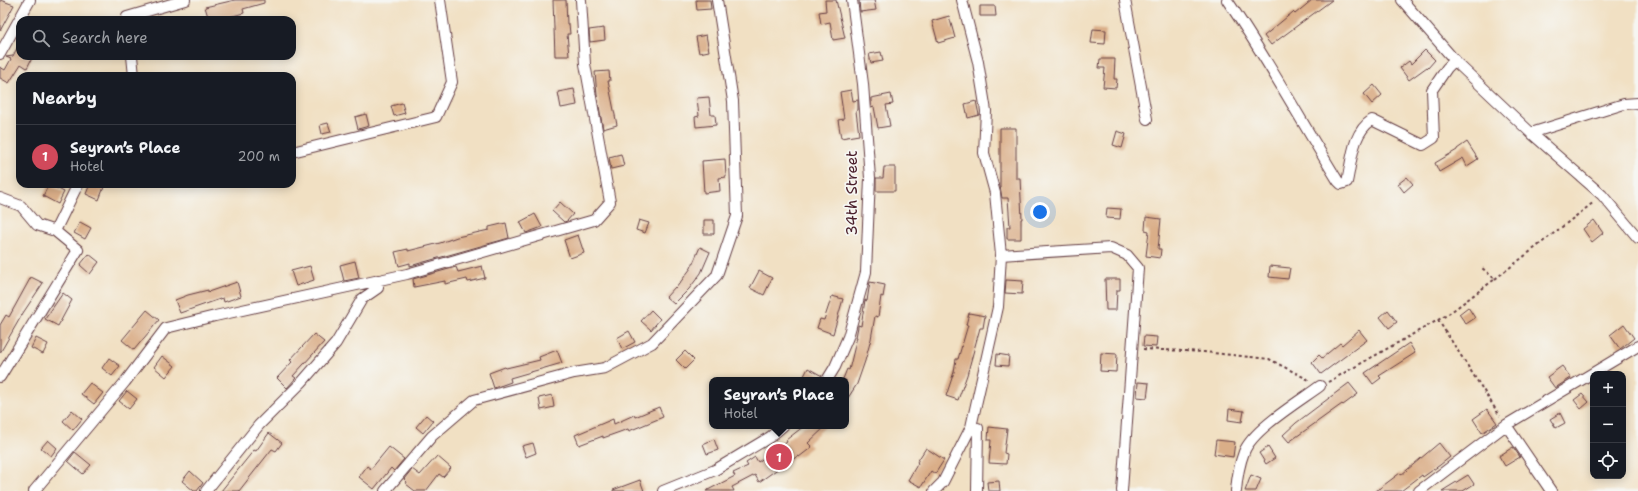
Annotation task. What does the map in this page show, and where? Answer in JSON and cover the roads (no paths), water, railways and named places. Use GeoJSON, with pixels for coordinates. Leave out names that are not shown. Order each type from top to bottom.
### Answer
{"type":"FeatureCollection","features":[{"type":"Feature","properties":{"kind":"street"},"geometry":{"type":"LineString","coordinates":[[21,16],[30,0]]}},
{"type":"Feature","properties":{"kind":"street"},"geometry":{"type":"LineString","coordinates":[[130,16],[185,0]]}},
{"type":"Feature","properties":{"kind":"street"},"geometry":{"type":"LineString","coordinates":[[296,151],[436,117],[452,82],[440,0]]}},
{"type":"Feature","properties":{"kind":"street"},"geometry":{"type":"LineString","coordinates":[[34,491],[124,382],[166,328],[406,274],[594,220],[610,202],[585,64],[581,0]]}},
{"type":"Feature","properties":{"kind":"street"},"geometry":{"type":"LineString","coordinates":[[385,491],[432,436],[474,400],[574,374],[605,368],[652,343],[717,275],[737,216],[733,101],[718,0]]}},
{"type":"Feature","properties":{"kind":"street","name":"34th Street"},"geometry":{"type":"LineString","coordinates":[[829,377],[835,367],[848,337],[866,272],[870,178],[863,84],[852,0]]}},
{"type":"Feature","properties":{"kind":"street"},"geometry":{"type":"LineString","coordinates":[[934,491],[943,482],[970,427],[998,307],[1001,255],[995,193],[984,153],[986,111],[978,62],[962,0]]}},
{"type":"Feature","properties":{"kind":"street"},"geometry":{"type":"LineString","coordinates":[[1125,0],[1147,119]]}},
{"type":"Feature","properties":{"kind":"street"},"geometry":{"type":"LineString","coordinates":[[1227,0],[1254,39],[1316,145],[1341,184],[1347,182],[1357,137],[1365,124],[1372,120],[1423,146],[1434,138],[1432,90],[1447,68],[1455,60]]}},
{"type":"Feature","properties":{"kind":"street"},"geometry":{"type":"LineString","coordinates":[[1402,0],[1455,60],[1531,133],[1602,195],[1638,238]]}},
{"type":"Feature","properties":{"kind":"street"},"geometry":{"type":"LineString","coordinates":[[0,54],[16,25]]}},
{"type":"Feature","properties":{"kind":"street"},"geometry":{"type":"LineString","coordinates":[[132,60],[134,72]]}},
{"type":"Feature","properties":{"kind":"street"},"geometry":{"type":"LineString","coordinates":[[1531,133],[1624,104],[1638,103]]}},
{"type":"Feature","properties":{"kind":"street"},"geometry":{"type":"LineString","coordinates":[[55,231],[76,188]]}},
{"type":"Feature","properties":{"kind":"street"},"geometry":{"type":"LineString","coordinates":[[0,198],[21,206],[37,226],[55,231],[78,250],[0,377]]}},
{"type":"Feature","properties":{"kind":"street"},"geometry":{"type":"LineString","coordinates":[[1001,255],[1111,248],[1127,255],[1138,268],[1122,491]]}},
{"type":"Feature","properties":{"kind":"street"},"geometry":{"type":"LineString","coordinates":[[206,491],[259,425],[302,382],[336,343],[362,299],[378,288],[378,280]]}},
{"type":"Feature","properties":{"kind":"street"},"geometry":{"type":"LineString","coordinates":[[1419,491],[1506,425],[1638,346]]}},
{"type":"Feature","properties":{"kind":"street"},"geometry":{"type":"LineString","coordinates":[[1236,491],[1238,472],[1244,450],[1262,429],[1320,386]]}},
{"type":"Feature","properties":{"kind":"street"},"geometry":{"type":"LineString","coordinates":[[1506,425],[1551,491]]}},
{"type":"Feature","properties":{"kind":"street"},"geometry":{"type":"LineString","coordinates":[[977,491],[978,428]]}},
{"type":"Feature","properties":{"kind":"street"},"geometry":{"type":"LineString","coordinates":[[662,491],[715,470],[770,437],[779,429]]}},
{"type":"Feature","properties":{"kind":"place","name":"Seyran’s Place"},"geometry":{"type":"Point","coordinates":[779,457]}}]}
